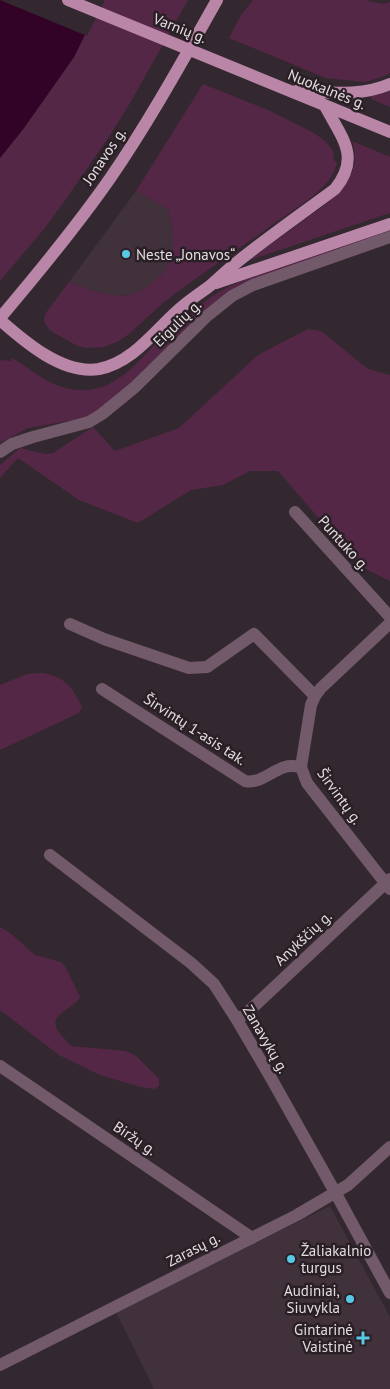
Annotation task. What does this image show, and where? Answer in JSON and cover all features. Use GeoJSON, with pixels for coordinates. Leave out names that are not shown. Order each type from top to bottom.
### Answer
{"type":"FeatureCollection","features":[{"type":"Feature","properties":{"kind":"main road","name":"Varnių g."},"geometry":{"type":"LineString","coordinates":[[68,0],[252,76]]}},
{"type":"Feature","properties":{"kind":"main road","name":"Jonavos g."},"geometry":{"type":"LineString","coordinates":[[0,319],[58,248],[110,177],[159,102],[217,0]]}},
{"type":"Feature","properties":{"kind":"main road","name":"Nuokalnės g."},"geometry":{"type":"LineString","coordinates":[[252,76],[390,132]]}},
{"type":"Feature","properties":{"kind":"main road"},"geometry":{"type":"LineString","coordinates":[[289,91],[358,92],[390,84]]}},
{"type":"Feature","properties":{"kind":"main road"},"geometry":{"type":"LineString","coordinates":[[0,319],[22,340],[51,359],[83,369],[98,369],[122,361],[229,268],[334,190],[342,180],[346,171],[348,153],[325,106]]}},
{"type":"Feature","properties":{"kind":"main road"},"geometry":{"type":"LineString","coordinates":[[212,284],[390,224]]}},
{"type":"Feature","properties":{"kind":"street","name":"Eigulių g."},"geometry":{"type":"LineString","coordinates":[[0,452],[12,444],[89,422],[102,414],[129,392],[207,316],[232,296],[253,285],[390,237]]}},
{"type":"Feature","properties":{"kind":"street","name":"Puntuko g."},"geometry":{"type":"LineString","coordinates":[[295,512],[390,617]]}},
{"type":"Feature","properties":{"kind":"street"},"geometry":{"type":"LineString","coordinates":[[70,624],[104,639],[189,668],[208,667],[254,634],[314,696],[390,623]]}},
{"type":"Feature","properties":{"kind":"street","name":"Širvintų 1-asis tak."},"geometry":{"type":"LineString","coordinates":[[102,689],[245,780],[256,781],[286,766],[301,768]]}},
{"type":"Feature","properties":{"kind":"street","name":"Širvintų g."},"geometry":{"type":"LineString","coordinates":[[314,696],[301,768],[308,783],[388,884]]}},
{"type":"Feature","properties":{"kind":"street","name":"Zanavykų g."},"geometry":{"type":"LineString","coordinates":[[50,855],[204,974],[214,984],[238,1020],[336,1192],[390,1293]]}},
{"type":"Feature","properties":{"kind":"street","name":"Anykščių g."},"geometry":{"type":"LineString","coordinates":[[238,1020],[388,884]]}},
{"type":"Feature","properties":{"kind":"street","name":"Biržų g."},"geometry":{"type":"LineString","coordinates":[[0,1066],[252,1238]]}},
{"type":"Feature","properties":{"kind":"street","name":"Zarasų g."},"geometry":{"type":"LineString","coordinates":[[0,1365],[297,1215],[348,1185],[390,1147]]}},
{"type":"Feature","properties":{"kind":"shaded area"},"geometry":{"type":"Polygon","coordinates":[[[0,0],[102,0],[74,57],[24,128],[0,158],[0,0]]]}},
{"type":"Feature","properties":{"kind":"shaded area"},"geometry":{"type":"Polygon","coordinates":[[[102,0],[188,0],[126,110],[108,138],[44,229],[0,281],[0,158],[24,128],[74,57],[102,0]]]}},
{"type":"Feature","properties":{"kind":"shaded area"},"geometry":{"type":"Polygon","coordinates":[[[253,0],[365,0],[383,4],[390,2],[390,73],[365,82],[326,78],[229,38],[241,15],[253,0]]]}},
{"type":"Feature","properties":{"kind":"shaded area"},"geometry":{"type":"Polygon","coordinates":[[[203,84],[268,110],[314,133],[325,141],[333,151],[334,160],[337,163],[333,174],[312,197],[188,284],[119,341],[104,347],[88,348],[78,346],[54,333],[44,322],[45,314],[69,282],[94,291],[118,296],[130,295],[146,288],[165,271],[173,249],[173,231],[168,209],[136,191],[203,84]]]}},
{"type":"Feature","properties":{"kind":"shaded area"},"geometry":{"type":"Polygon","coordinates":[[[390,91],[390,107],[371,99],[371,96],[390,91]]]}},
{"type":"Feature","properties":{"kind":"shaded area"},"geometry":{"type":"Polygon","coordinates":[[[352,141],[390,157],[390,213],[250,260],[322,207],[341,190],[349,179],[353,168],[355,155],[352,141]]]}},
{"type":"Feature","properties":{"kind":"shaded area"},"geometry":{"type":"Polygon","coordinates":[[[136,191],[168,209],[173,231],[173,249],[165,271],[146,288],[130,295],[118,296],[94,291],[69,282],[136,191]]]}},
{"type":"Feature","properties":{"kind":"shaded area"},"geometry":{"type":"Polygon","coordinates":[[[383,232],[382,234],[229,291],[200,314],[103,409],[86,418],[28,428],[0,443],[0,360],[11,361],[12,358],[47,381],[67,388],[88,390],[105,386],[123,375],[174,326],[219,292],[254,276],[383,232]]]}},
{"type":"Feature","properties":{"kind":"shaded area"},"geometry":{"type":"Polygon","coordinates":[[[308,329],[321,331],[368,369],[390,375],[390,581],[360,566],[278,471],[250,471],[223,485],[191,490],[138,523],[79,500],[18,458],[0,478],[0,465],[20,448],[45,454],[53,453],[93,427],[115,451],[179,428],[258,355],[308,329]]]}},
{"type":"Feature","properties":{"kind":"shaded area"},"geometry":{"type":"Polygon","coordinates":[[[43,673],[68,684],[82,707],[79,713],[0,750],[0,685],[27,674],[43,673]]]}},
{"type":"Feature","properties":{"kind":"shaded area"},"geometry":{"type":"Polygon","coordinates":[[[0,927],[10,933],[35,955],[61,962],[65,966],[80,997],[60,1014],[55,1022],[59,1032],[71,1046],[126,1051],[136,1056],[159,1079],[159,1086],[154,1089],[141,1087],[100,1075],[59,1055],[0,1010],[0,927]]]}},
{"type":"Feature","properties":{"kind":"shaded area","name":"Žaliakalnio turgus"},"geometry":{"type":"Polygon","coordinates":[[[330,1206],[390,1317],[390,1389],[154,1389],[116,1312],[330,1206]]]}},
{"type":"Feature","properties":{"kind":"pier"},"geometry":{"type":"Polygon","coordinates":[[[0,0],[105,0],[87,36],[0,0]]]}},
{"type":"Feature","properties":{"kind":"place","name":"Neste „Jonavos“"},"geometry":{"type":"Point","coordinates":[126,254]}},
{"type":"Feature","properties":{"kind":"place","name":"Žaliakalnio turgus"},"geometry":{"type":"Point","coordinates":[291,1259]}},
{"type":"Feature","properties":{"kind":"place","name":"Audiniai, Siuvykla"},"geometry":{"type":"Point","coordinates":[350,1299]}},
{"type":"Feature","properties":{"kind":"place","name":"Gintarinė Vaistinė"},"geometry":{"type":"Point","coordinates":[363,1338]}}]}
